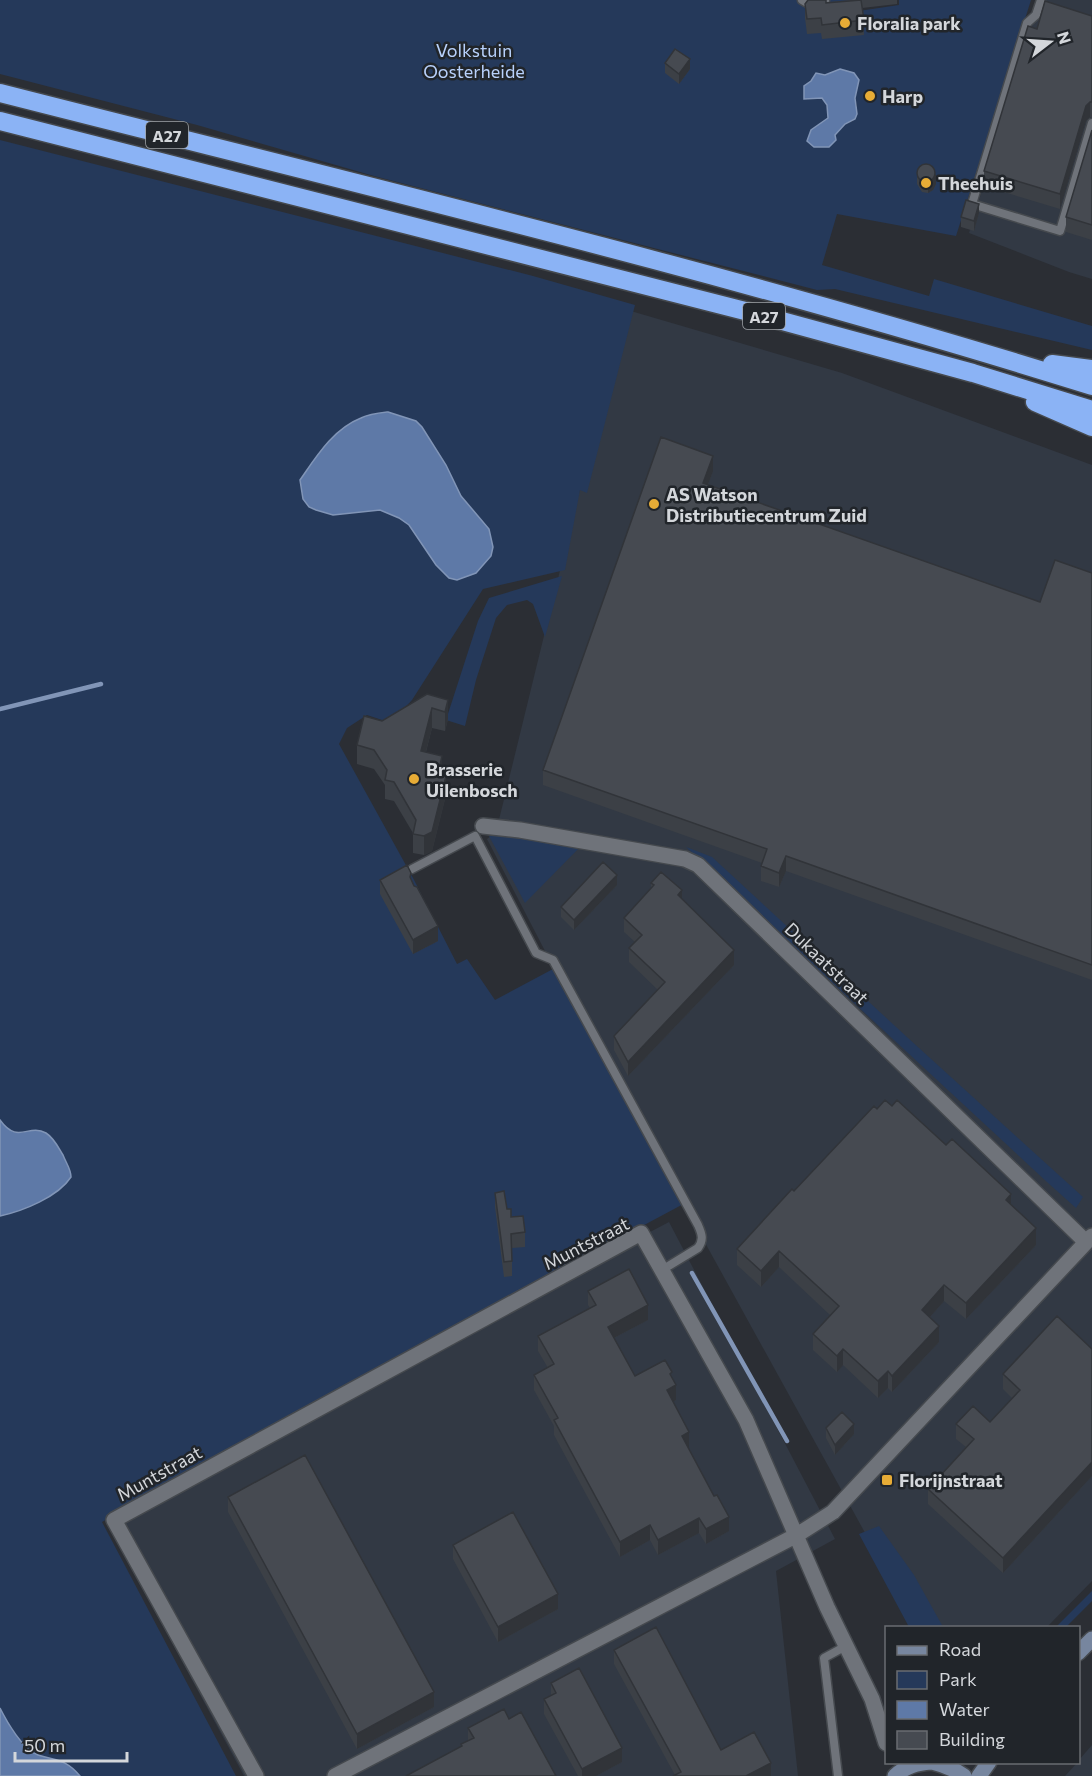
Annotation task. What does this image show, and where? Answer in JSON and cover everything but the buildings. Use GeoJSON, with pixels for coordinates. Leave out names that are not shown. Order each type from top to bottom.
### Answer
{"type":"FeatureCollection","features":[{"type":"Feature","properties":{"kind":"highway","name":"A27"},"geometry":{"type":"LineString","coordinates":[[0,93],[671,264],[1000,357],[1092,386]]}},
{"type":"Feature","properties":{"kind":"highway","name":"A27"},"geometry":{"type":"LineString","coordinates":[[0,121],[749,312],[973,374],[1092,410]]}},
{"type":"Feature","properties":{"kind":"highway","name":"A27"},"geometry":{"type":"LineString","coordinates":[[1000,357],[1092,369]]}},
{"type":"Feature","properties":{"kind":"highway","name":"A27"},"geometry":{"type":"LineString","coordinates":[[973,374],[1092,427]]}},
{"type":"Feature","properties":{"kind":"main road"},"geometry":{"type":"LineString","coordinates":[[1080,1651],[1092,1639]]}},
{"type":"Feature","properties":{"kind":"main road"},"geometry":{"type":"LineString","coordinates":[[897,1770],[921,1764]]}},
{"type":"Feature","properties":{"kind":"main road"},"geometry":{"type":"LineString","coordinates":[[944,1764],[961,1769]]}},
{"type":"Feature","properties":{"kind":"street","name":"Dukaatstraat"},"geometry":{"type":"LineString","coordinates":[[483,826],[520,830],[685,859],[698,865],[1089,1239]]}},
{"type":"Feature","properties":{"kind":"street","name":"Muntstraat"},"geometry":{"type":"LineString","coordinates":[[256,1776],[114,1520],[641,1233],[746,1420],[797,1535]]}},
{"type":"Feature","properties":{"kind":"street"},"geometry":{"type":"LineString","coordinates":[[336,1776],[797,1535],[833,1512],[1089,1239]]}},
{"type":"Feature","properties":{"kind":"street"},"geometry":{"type":"LineString","coordinates":[[797,1535],[872,1699],[885,1740]]}},
{"type":"Feature","properties":{"kind":"street"},"geometry":{"type":"LineString","coordinates":[[872,1699],[885,1713]]}},
{"type":"Feature","properties":{"kind":"lane"},"geometry":{"type":"LineString","coordinates":[[802,0],[809,4],[825,0]]}},
{"type":"Feature","properties":{"kind":"lane"},"geometry":{"type":"LineString","coordinates":[[1041,0],[1035,15],[1027,23],[972,204],[1060,231],[1092,123]]}},
{"type":"Feature","properties":{"kind":"lane"},"geometry":{"type":"LineString","coordinates":[[411,870],[475,836],[536,953],[553,960],[703,1235],[698,1248],[662,1270]]}},
{"type":"Feature","properties":{"kind":"lane"},"geometry":{"type":"LineString","coordinates":[[838,1776],[824,1658],[846,1646]]}},
{"type":"Feature","properties":{"kind":"shaded area"},"geometry":{"type":"Polygon","coordinates":[[[1039,0],[1092,0],[1092,279],[969,233],[1039,0]]]}},
{"type":"Feature","properties":{"kind":"shaded area"},"geometry":{"type":"Polygon","coordinates":[[[624,309],[842,373],[1092,465],[1092,1581],[1048,1626],[916,1626],[559,978],[487,839],[496,832],[624,309]]]}},
{"type":"Feature","properties":{"kind":"shaded area"},"geometry":{"type":"Polygon","coordinates":[[[669,1222],[835,1539],[776,1571],[798,1776],[244,1776],[105,1519],[669,1222]]]}},
{"type":"Feature","properties":{"kind":"shaded area"},"geometry":{"type":"Polygon","coordinates":[[[1092,1745],[1092,1776],[1065,1776],[1076,1764],[1080,1764],[1080,1759],[1092,1745]]]}},
{"type":"Feature","properties":{"kind":"green space","name":"Volkstuin Oosterheide"},"geometry":{"type":"Polygon","coordinates":[[[0,0],[850,0],[852,12],[899,5],[899,0],[1031,0],[956,236],[837,214],[822,265],[929,296],[934,279],[1092,326],[1092,350],[835,289],[817,290],[374,176],[197,125],[0,74],[0,0]],[[840,69],[804,86],[822,98],[845,124],[853,121],[857,107],[856,90],[840,69]]]}},
{"type":"Feature","properties":{"kind":"green space"},"geometry":{"type":"Polygon","coordinates":[[[0,140],[533,276],[635,305],[587,493],[580,490],[565,570],[483,589],[412,700],[399,714],[385,721],[367,715],[347,728],[339,744],[413,878],[457,964],[467,959],[495,1000],[553,969],[673,1189],[689,1201],[293,1413],[102,1522],[236,1776],[0,1776],[0,140]]]}},
{"type":"Feature","properties":{"kind":"green space"},"geometry":{"type":"Polygon","coordinates":[[[562,576],[545,637],[533,604],[527,600],[507,605],[496,618],[476,680],[465,726],[446,720],[478,621],[489,598],[562,576]]]}},
{"type":"Feature","properties":{"kind":"green space"},"geometry":{"type":"Polygon","coordinates":[[[503,833],[582,845],[525,903],[489,836],[503,833]]]}},
{"type":"Feature","properties":{"kind":"green space"},"geometry":{"type":"Polygon","coordinates":[[[686,847],[712,857],[1083,1197],[1076,1208],[1047,1182],[686,847]]]}},
{"type":"Feature","properties":{"kind":"green space"},"geometry":{"type":"Polygon","coordinates":[[[879,1526],[914,1575],[942,1626],[908,1626],[859,1534],[879,1526]]]}},
{"type":"Feature","properties":{"kind":"green space"},"geometry":{"type":"Polygon","coordinates":[[[1092,1591],[1092,1601],[1067,1626],[1057,1626],[1092,1591]]]}},
{"type":"Feature","properties":{"kind":"water"},"geometry":{"type":"Polygon","coordinates":[[[840,69],[854,73],[859,80],[855,98],[857,114],[855,119],[845,124],[835,135],[836,140],[829,147],[814,147],[807,141],[811,130],[828,118],[827,105],[822,98],[804,99],[804,86],[816,73],[825,75],[840,69]]]}},
{"type":"Feature","properties":{"kind":"water"},"geometry":{"type":"Polygon","coordinates":[[[388,412],[416,421],[422,427],[446,465],[461,496],[489,529],[493,547],[491,556],[476,573],[457,580],[449,578],[436,565],[409,525],[399,518],[380,510],[333,515],[309,507],[303,499],[300,480],[334,436],[361,418],[388,412]]]}},
{"type":"Feature","properties":{"kind":"water"},"geometry":{"type":"Polygon","coordinates":[[[0,1120],[12,1131],[34,1130],[49,1135],[63,1155],[71,1177],[49,1197],[19,1211],[0,1216],[0,1120]]]}},
{"type":"Feature","properties":{"kind":"water"},"geometry":{"type":"Polygon","coordinates":[[[0,1708],[11,1728],[27,1748],[38,1755],[66,1763],[80,1776],[0,1776],[0,1708]]]}},
{"type":"Feature","properties":{"kind":"waterway"},"geometry":{"type":"LineString","coordinates":[[0,709],[101,684]]}},
{"type":"Feature","properties":{"kind":"waterway"},"geometry":{"type":"LineString","coordinates":[[692,1273],[787,1441]]}},
{"type":"Feature","properties":{"kind":"place","name":"Floralia park"},"geometry":{"type":"Point","coordinates":[845,23]}},
{"type":"Feature","properties":{"kind":"place","name":"Harp"},"geometry":{"type":"Point","coordinates":[870,96]}},
{"type":"Feature","properties":{"kind":"place","name":"Theehuis"},"geometry":{"type":"Point","coordinates":[926,183]}},
{"type":"Feature","properties":{"kind":"place","name":"AS Watson Distributiecentrum Zuid"},"geometry":{"type":"Point","coordinates":[654,504]}},
{"type":"Feature","properties":{"kind":"place","name":"Brasserie Uilenbosch"},"geometry":{"type":"Point","coordinates":[414,779]}},
{"type":"Feature","properties":{"kind":"place","name":"Florijnstraat"},"geometry":{"type":"Point","coordinates":[887,1480]}}]}
